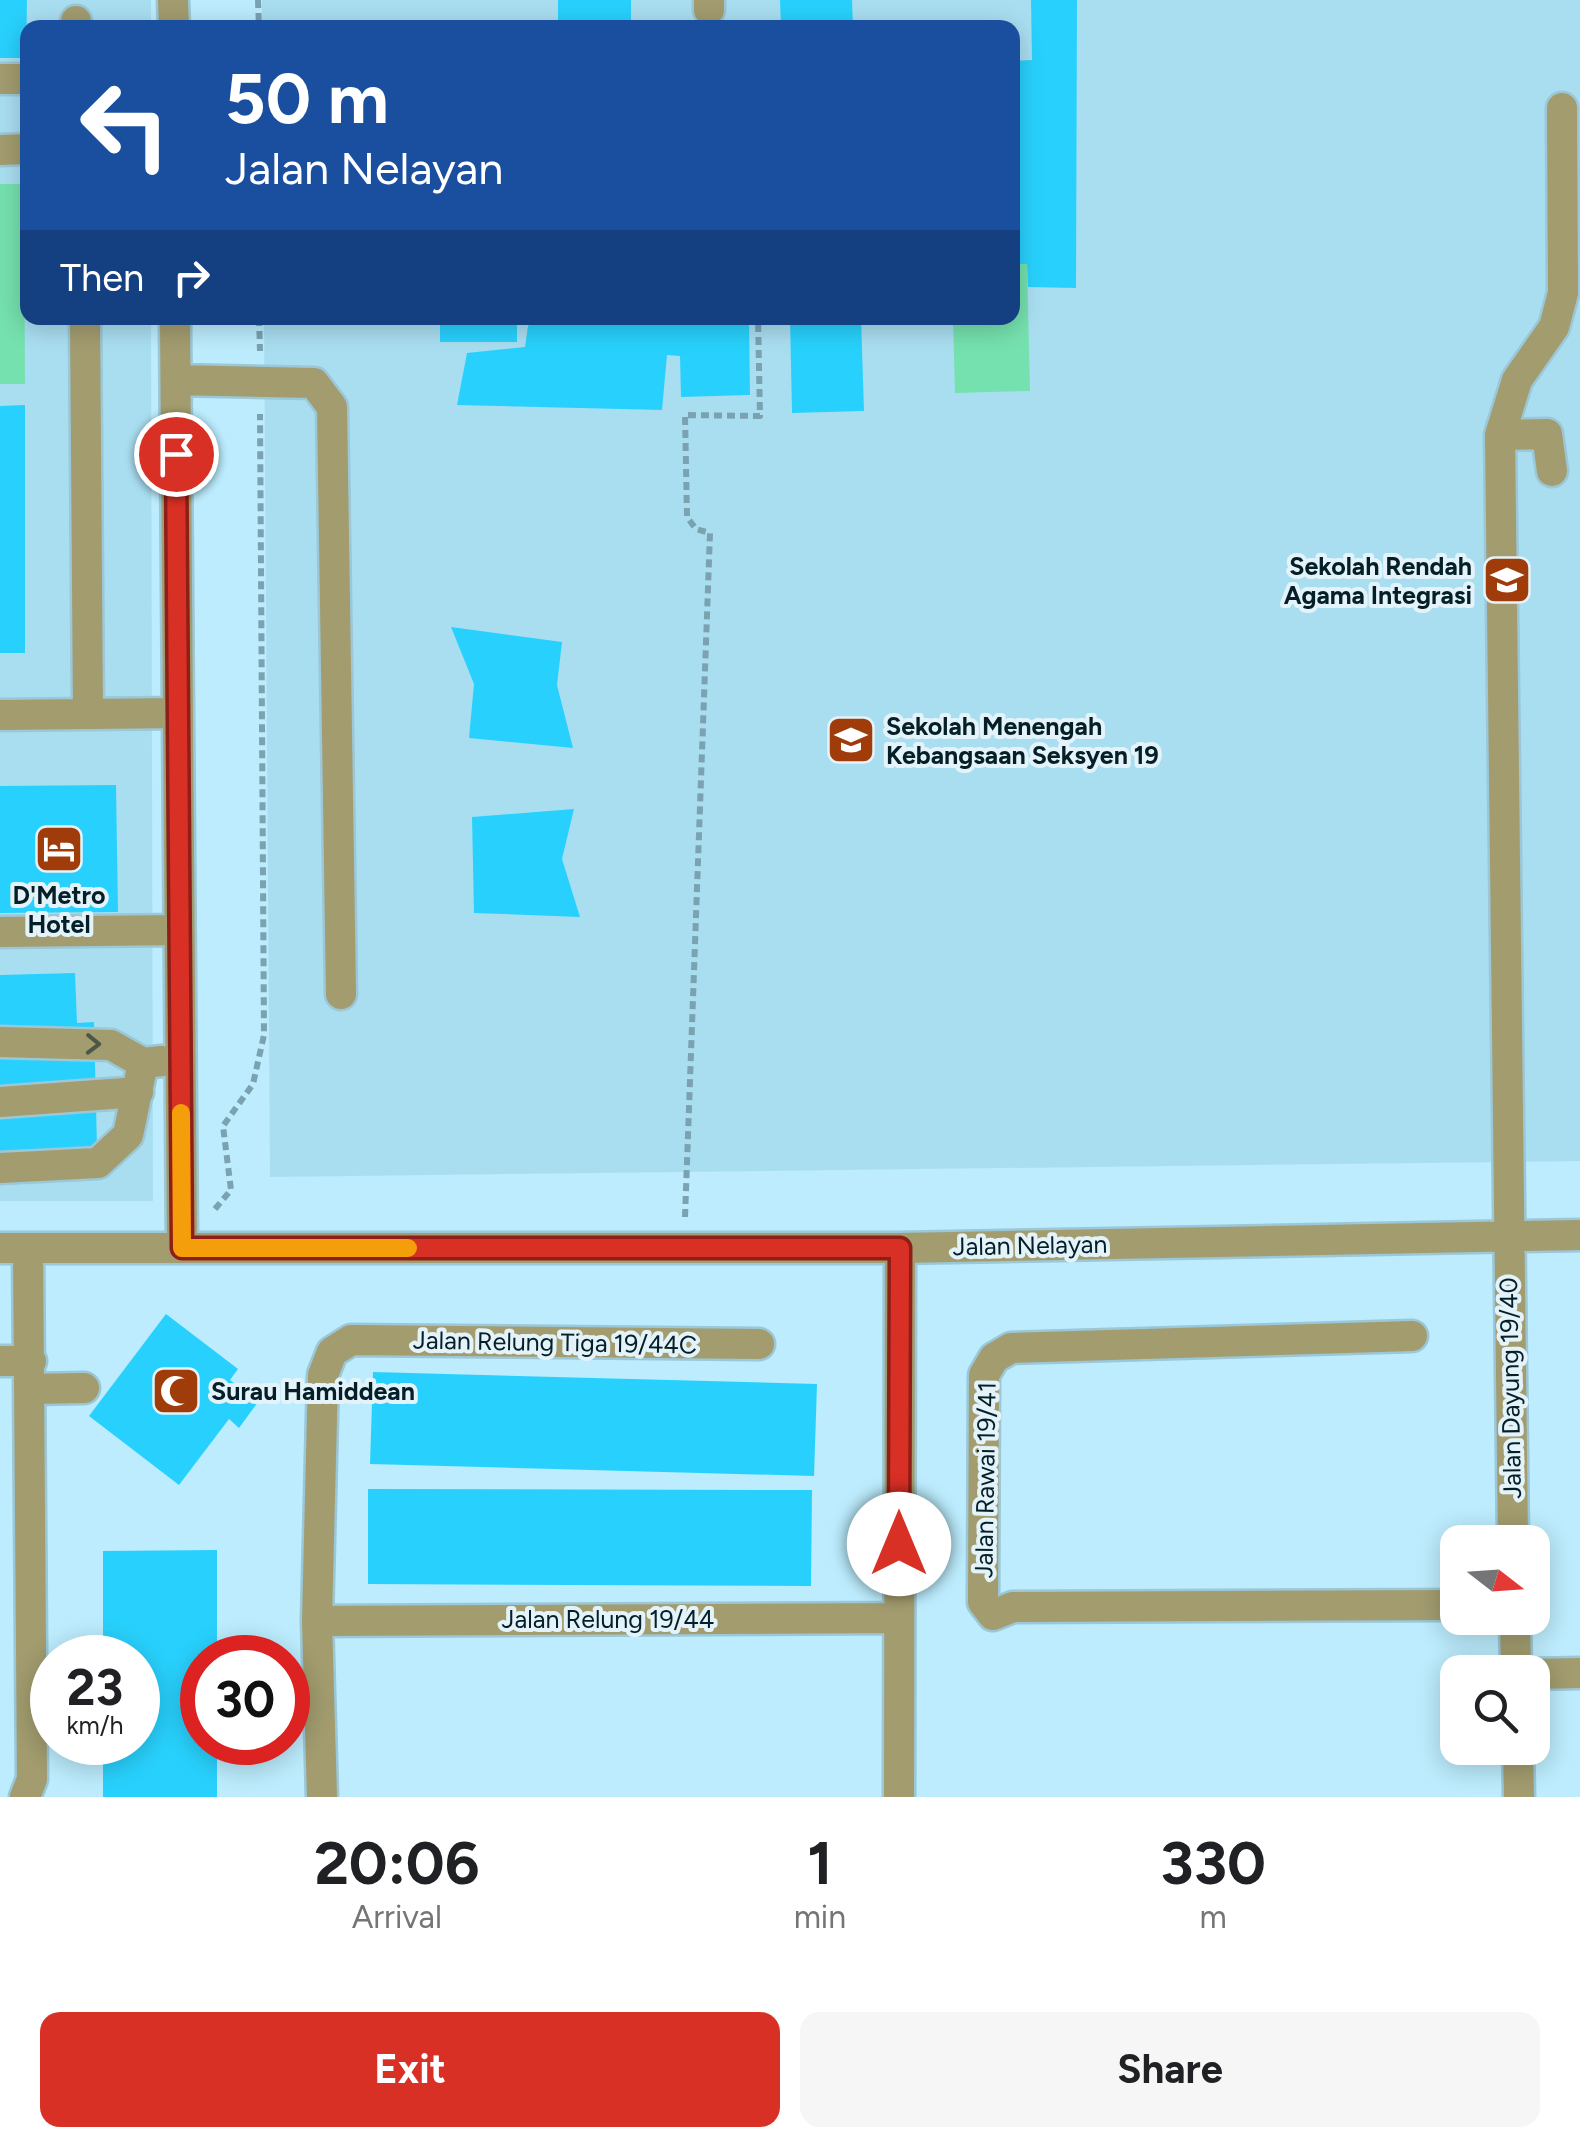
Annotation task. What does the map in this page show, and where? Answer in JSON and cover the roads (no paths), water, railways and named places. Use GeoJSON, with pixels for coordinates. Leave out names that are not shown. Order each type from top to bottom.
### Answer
{"type":"FeatureCollection","features":[{"type":"Feature","properties":{"kind":"street","name":"Jalan Dayung 19/40"},"geometry":{"type":"LineString","coordinates":[[1513,1525],[1506,1234],[1500,435],[1516,380],[1554,327],[1563,293],[1562,108]]}},
{"type":"Feature","properties":{"kind":"street"},"geometry":{"type":"LineString","coordinates":[[85,325],[88,714]]}},
{"type":"Feature","properties":{"kind":"street"},"geometry":{"type":"LineString","coordinates":[[176,325],[182,1248]]}},
{"type":"Feature","properties":{"kind":"street"},"geometry":{"type":"LineString","coordinates":[[176,380],[314,383],[332,406],[341,994]]}},
{"type":"Feature","properties":{"kind":"street"},"geometry":{"type":"LineString","coordinates":[[1500,435],[1548,434],[1552,471]]}},
{"type":"Feature","properties":{"kind":"street"},"geometry":{"type":"LineString","coordinates":[[0,714],[178,713]]}},
{"type":"Feature","properties":{"kind":"street"},"geometry":{"type":"LineString","coordinates":[[0,932],[179,930]]}},
{"type":"Feature","properties":{"kind":"street"},"geometry":{"type":"LineString","coordinates":[[0,1042],[110,1045],[140,1077]]}},
{"type":"Feature","properties":{"kind":"street"},"geometry":{"type":"LineString","coordinates":[[0,1102],[140,1077],[180,1059]]}},
{"type":"Feature","properties":{"kind":"street"},"geometry":{"type":"LineString","coordinates":[[0,1168],[98,1163],[128,1136],[140,1077]]}},
{"type":"Feature","properties":{"kind":"street","name":"Jalan Nelayan"},"geometry":{"type":"LineString","coordinates":[[14,1248],[900,1248],[1580,1235]]}},
{"type":"Feature","properties":{"kind":"street"},"geometry":{"type":"LineString","coordinates":[[14,1248],[32,1779],[25,1797]]}},
{"type":"Feature","properties":{"kind":"street"},"geometry":{"type":"LineString","coordinates":[[899,1797],[900,1248]]}},
{"type":"Feature","properties":{"kind":"street","name":"Jalan Rawai 19/41"},"geometry":{"type":"LineString","coordinates":[[1412,1336],[1011,1348],[994,1358],[984,1374],[983,1602],[992,1615],[1013,1606],[1440,1605]]}},
{"type":"Feature","properties":{"kind":"street","name":"Jalan Relung Tiga 19/44C"},"geometry":{"type":"LineString","coordinates":[[317,1621],[323,1375],[332,1352],[352,1340],[759,1344]]}},
{"type":"Feature","properties":{"kind":"street"},"geometry":{"type":"LineString","coordinates":[[20,1370],[84,1388]]}},
{"type":"Feature","properties":{"kind":"street","name":"Jalan Relung 19/44"},"geometry":{"type":"LineString","coordinates":[[317,1621],[899,1618]]}},
{"type":"Feature","properties":{"kind":"street"},"geometry":{"type":"LineString","coordinates":[[317,1621],[322,1797]]}},
{"type":"Feature","properties":{"kind":"street"},"geometry":{"type":"LineString","coordinates":[[1550,1674],[1580,1673]]}},
{"type":"Feature","properties":{"kind":"street"},"geometry":{"type":"LineString","coordinates":[[1518,1765],[1519,1797]]}},
{"type":"Feature","properties":{"kind":"place","name":"Sekolah Rendah Agama Integrasi"},"geometry":{"type":"Point","coordinates":[1507,580]}},
{"type":"Feature","properties":{"kind":"place","name":"Sekolah Menengah Kebangsaan Seksyen 19"},"geometry":{"type":"Point","coordinates":[851,740]}},
{"type":"Feature","properties":{"kind":"place","name":"D'Metro Hotel"},"geometry":{"type":"Point","coordinates":[59,849]}},
{"type":"Feature","properties":{"kind":"place","name":"Surau Hamiddean"},"geometry":{"type":"Point","coordinates":[176,1391]}}]}
